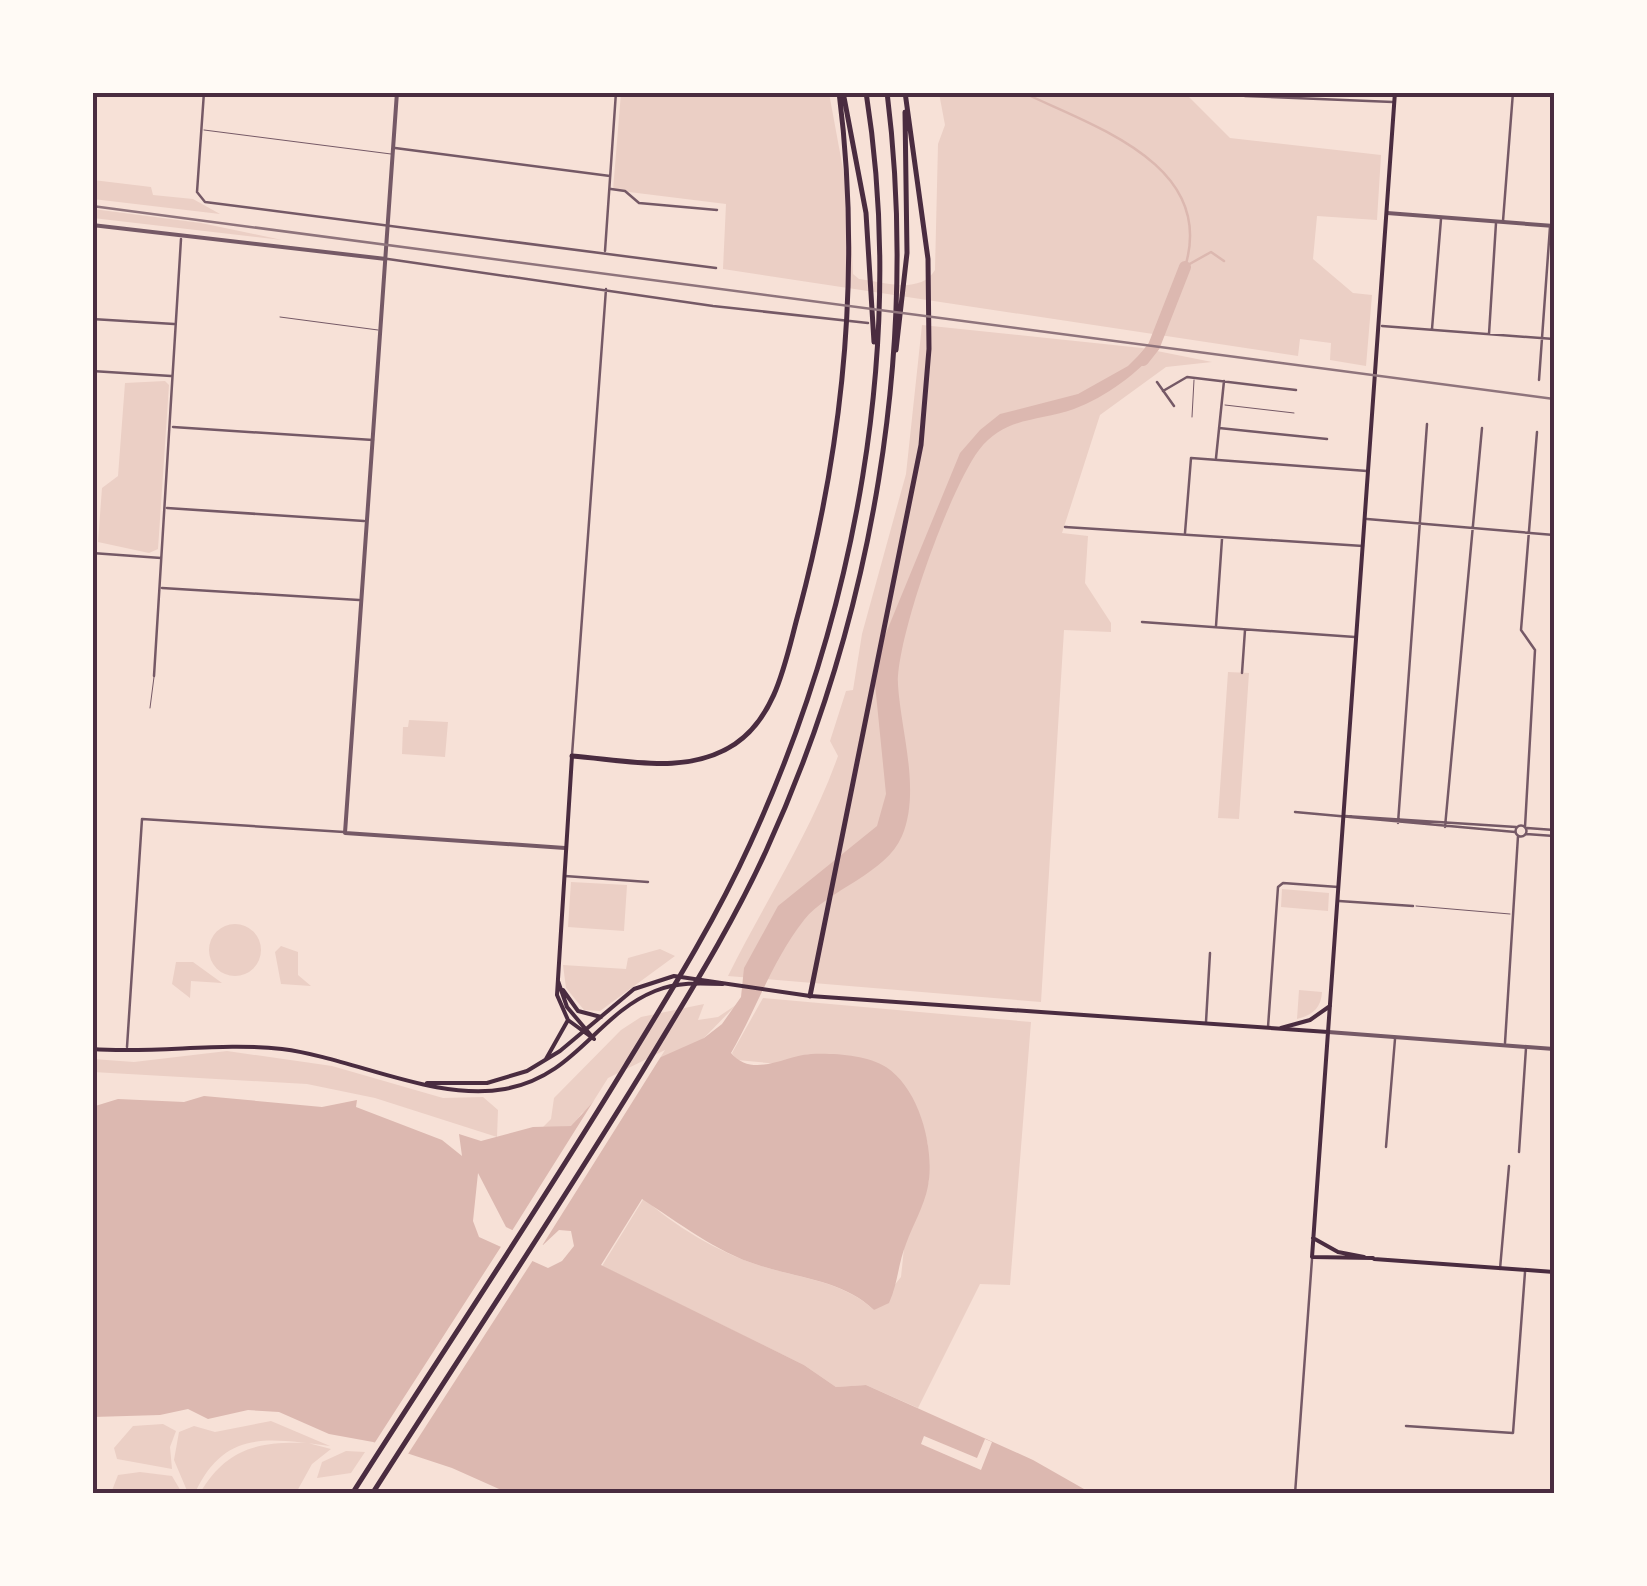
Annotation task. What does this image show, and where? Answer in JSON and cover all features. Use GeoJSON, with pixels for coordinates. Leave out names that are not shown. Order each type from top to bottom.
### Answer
{"type":"FeatureCollection","features":[{"type":"Feature","properties":{"kind":"highway"},"geometry":{"type":"LineString","coordinates":[[841,92],[862,186],[872,280],[874,381]]}},
{"type":"Feature","properties":{"kind":"highway"},"geometry":{"type":"LineString","coordinates":[[572,756],[695,762],[730,747],[759,722],[776,688],[808,578],[835,440],[844,360],[849,232],[841,92]]}},
{"type":"Feature","properties":{"kind":"highway"},"geometry":{"type":"LineString","coordinates":[[352,1494],[592,1120],[695,949],[751,842],[806,700],[838,593],[859,494],[874,381],[881,282],[878,196],[866,92]]}},
{"type":"Feature","properties":{"kind":"highway"},"geometry":{"type":"LineString","coordinates":[[887,92],[894,168],[891,383]]}},
{"type":"Feature","properties":{"kind":"highway"},"geometry":{"type":"LineString","coordinates":[[372,1494],[607,1130],[710,958],[767,850],[823,706],[858,581],[891,383],[904,284],[905,92]]}},
{"type":"Feature","properties":{"kind":"highway"},"geometry":{"type":"LineString","coordinates":[[810,996],[916,475],[928,369],[926,232],[905,92]]}},
{"type":"Feature","properties":{"kind":"main road"},"geometry":{"type":"LineString","coordinates":[[1396,92],[1312,1257],[1554,1272]]}},
{"type":"Feature","properties":{"kind":"main road"},"geometry":{"type":"LineString","coordinates":[[572,756],[557,998],[568,1020],[586,1030]]}},
{"type":"Feature","properties":{"kind":"main road"},"geometry":{"type":"LineString","coordinates":[[427,1082],[486,1083],[534,1068],[634,989],[659,978],[688,976],[810,996],[1328,1032]]}},
{"type":"Feature","properties":{"kind":"main road"},"geometry":{"type":"LineString","coordinates":[[558,980],[576,1009],[601,1017]]}},
{"type":"Feature","properties":{"kind":"main road"},"geometry":{"type":"LineString","coordinates":[[558,980],[569,1010],[594,1039]]}},
{"type":"Feature","properties":{"kind":"main road"},"geometry":{"type":"LineString","coordinates":[[92,1049],[127,1052],[232,1046],[279,1049],[478,1092],[519,1086],[560,1069],[654,991],[686,984],[732,984]]}},
{"type":"Feature","properties":{"kind":"main road"},"geometry":{"type":"LineString","coordinates":[[1278,1029],[1310,1020],[1330,1006]]}},
{"type":"Feature","properties":{"kind":"main road"},"geometry":{"type":"LineString","coordinates":[[534,1068],[556,1047],[568,1020]]}},
{"type":"Feature","properties":{"kind":"main road"},"geometry":{"type":"LineString","coordinates":[[1313,1238],[1338,1252],[1373,1258]]}},
{"type":"Feature","properties":{"kind":"street"},"geometry":{"type":"LineString","coordinates":[[204,92],[196,192],[205,202],[716,268]]}},
{"type":"Feature","properties":{"kind":"street"},"geometry":{"type":"LineString","coordinates":[[346,832],[398,92]]}},
{"type":"Feature","properties":{"kind":"street"},"geometry":{"type":"LineString","coordinates":[[604,252],[616,92]]}},
{"type":"Feature","properties":{"kind":"street"},"geometry":{"type":"LineString","coordinates":[[1489,334],[1513,92]]}},
{"type":"Feature","properties":{"kind":"street"},"geometry":{"type":"LineString","coordinates":[[1245,96],[1395,102]]}},
{"type":"Feature","properties":{"kind":"street"},"geometry":{"type":"LineString","coordinates":[[394,151],[610,176]]}},
{"type":"Feature","properties":{"kind":"street"},"geometry":{"type":"LineString","coordinates":[[609,189],[625,191],[638,204],[717,210]]}},
{"type":"Feature","properties":{"kind":"street"},"geometry":{"type":"LineString","coordinates":[[1386,214],[1552,226],[1539,380]]}},
{"type":"Feature","properties":{"kind":"street"},"geometry":{"type":"LineString","coordinates":[[1432,329],[1441,218]]}},
{"type":"Feature","properties":{"kind":"street"},"geometry":{"type":"LineString","coordinates":[[92,225],[868,322]]}},
{"type":"Feature","properties":{"kind":"street"},"geometry":{"type":"LineString","coordinates":[[154,676],[181,235]]}},
{"type":"Feature","properties":{"kind":"street"},"geometry":{"type":"LineString","coordinates":[[572,756],[606,289]]}},
{"type":"Feature","properties":{"kind":"street"},"geometry":{"type":"LineString","coordinates":[[92,319],[176,324]]}},
{"type":"Feature","properties":{"kind":"street"},"geometry":{"type":"LineString","coordinates":[[1379,326],[1554,339]]}},
{"type":"Feature","properties":{"kind":"street"},"geometry":{"type":"LineString","coordinates":[[92,371],[173,376]]}},
{"type":"Feature","properties":{"kind":"street"},"geometry":{"type":"LineString","coordinates":[[1164,391],[1182,378],[1194,377],[1296,390]]}},
{"type":"Feature","properties":{"kind":"street"},"geometry":{"type":"LineString","coordinates":[[1216,460],[1224,380]]}},
{"type":"Feature","properties":{"kind":"street"},"geometry":{"type":"LineString","coordinates":[[1157,382],[1174,406]]}},
{"type":"Feature","properties":{"kind":"street"},"geometry":{"type":"LineString","coordinates":[[1398,820],[1427,424]]}},
{"type":"Feature","properties":{"kind":"street"},"geometry":{"type":"LineString","coordinates":[[171,426],[373,440]]}},
{"type":"Feature","properties":{"kind":"street"},"geometry":{"type":"LineString","coordinates":[[1219,428],[1327,439]]}},
{"type":"Feature","properties":{"kind":"street"},"geometry":{"type":"LineString","coordinates":[[1446,824],[1459,649],[1468,622],[1482,428]]}},
{"type":"Feature","properties":{"kind":"street"},"geometry":{"type":"LineString","coordinates":[[1505,1045],[1535,650],[1521,630],[1537,432]]}},
{"type":"Feature","properties":{"kind":"street"},"geometry":{"type":"LineString","coordinates":[[1185,535],[1190,458],[1368,472]]}},
{"type":"Feature","properties":{"kind":"street"},"geometry":{"type":"LineString","coordinates":[[166,508],[368,521]]}},
{"type":"Feature","properties":{"kind":"street"},"geometry":{"type":"LineString","coordinates":[[1364,519],[1554,535]]}},
{"type":"Feature","properties":{"kind":"street"},"geometry":{"type":"LineString","coordinates":[[1065,527],[1363,546]]}},
{"type":"Feature","properties":{"kind":"street"},"geometry":{"type":"LineString","coordinates":[[1216,628],[1222,537]]}},
{"type":"Feature","properties":{"kind":"street"},"geometry":{"type":"LineString","coordinates":[[92,553],[163,558]]}},
{"type":"Feature","properties":{"kind":"street"},"geometry":{"type":"LineString","coordinates":[[161,588],[362,600]]}},
{"type":"Feature","properties":{"kind":"street"},"geometry":{"type":"LineString","coordinates":[[1142,622],[1356,638]]}},
{"type":"Feature","properties":{"kind":"street"},"geometry":{"type":"LineString","coordinates":[[1242,673],[1245,630]]}},
{"type":"Feature","properties":{"kind":"street"},"geometry":{"type":"LineString","coordinates":[[1295,812],[1554,833]]}},
{"type":"Feature","properties":{"kind":"street"},"geometry":{"type":"LineString","coordinates":[[127,1052],[142,819],[565,848]]}},
{"type":"Feature","properties":{"kind":"street"},"geometry":{"type":"LineString","coordinates":[[563,876],[648,882]]}},
{"type":"Feature","properties":{"kind":"street"},"geometry":{"type":"LineString","coordinates":[[1268,1028],[1279,885],[1339,887]]}},
{"type":"Feature","properties":{"kind":"street"},"geometry":{"type":"LineString","coordinates":[[1338,900],[1413,906]]}},
{"type":"Feature","properties":{"kind":"street"},"geometry":{"type":"LineString","coordinates":[[1206,1024],[1210,954]]}},
{"type":"Feature","properties":{"kind":"street"},"geometry":{"type":"LineString","coordinates":[[1328,1032],[1554,1048]]}},
{"type":"Feature","properties":{"kind":"street"},"geometry":{"type":"LineString","coordinates":[[1386,1146],[1395,1037]]}},
{"type":"Feature","properties":{"kind":"street"},"geometry":{"type":"LineString","coordinates":[[1519,1152],[1526,1046]]}},
{"type":"Feature","properties":{"kind":"street"},"geometry":{"type":"LineString","coordinates":[[1500,1268],[1509,1166]]}},
{"type":"Feature","properties":{"kind":"street"},"geometry":{"type":"LineString","coordinates":[[1296,1494],[1312,1257]]}},
{"type":"Feature","properties":{"kind":"street"},"geometry":{"type":"LineString","coordinates":[[1406,1426],[1513,1433],[1525,1270]]}},
{"type":"Feature","properties":{"kind":"street"},"geometry":{"type":"LineString","coordinates":[[418,1494],[430,1494]]}},
{"type":"Feature","properties":{"kind":"lane"},"geometry":{"type":"LineString","coordinates":[[200,130],[394,151]]}},
{"type":"Feature","properties":{"kind":"lane"},"geometry":{"type":"LineString","coordinates":[[280,318],[382,331]]}},
{"type":"Feature","properties":{"kind":"lane"},"geometry":{"type":"LineString","coordinates":[[1192,417],[1194,377]]}},
{"type":"Feature","properties":{"kind":"lane"},"geometry":{"type":"LineString","coordinates":[[1222,404],[1294,413]]}},
{"type":"Feature","properties":{"kind":"lane"},"geometry":{"type":"LineString","coordinates":[[150,708],[154,676]]}},
{"type":"Feature","properties":{"kind":"lane"},"geometry":{"type":"LineString","coordinates":[[1413,906],[1514,914]]}},
{"type":"Feature","properties":{"kind":"shaded area"},"geometry":{"type":"Polygon","coordinates":[[[621,93],[829,93],[850,207],[853,274],[859,279],[900,285],[920,282],[935,270],[938,144],[945,125],[939,93],[1185,93],[1230,138],[1381,155],[1377,220],[1317,216],[1313,259],[1353,293],[1372,295],[1366,366],[1330,360],[1331,343],[1300,339],[1298,356],[723,269],[726,204],[613,190],[621,93]]]}},
{"type":"Feature","properties":{"kind":"shaded area"},"geometry":{"type":"Polygon","coordinates":[[[93,180],[151,187],[153,195],[193,199],[220,214],[93,199],[93,180]]]}},
{"type":"Feature","properties":{"kind":"shaded area"},"geometry":{"type":"Polygon","coordinates":[[[93,209],[201,223],[282,240],[93,218],[93,209]]]}},
{"type":"Feature","properties":{"kind":"shaded area"},"geometry":{"type":"Polygon","coordinates":[[[922,325],[1142,348],[1212,362],[1166,367],[1100,415],[1062,533],[1088,536],[1085,583],[1111,623],[1111,632],[1064,630],[1041,1002],[728,976],[801,841],[838,756],[830,741],[846,691],[853,690],[862,634],[906,474],[922,325]]]}},
{"type":"Feature","properties":{"kind":"shaded area"},"geometry":{"type":"Polygon","coordinates":[[[1148,346],[1160,347],[1132,375],[1098,398],[1000,431],[979,450],[967,469],[927,564],[900,663],[898,685],[910,781],[902,836],[883,861],[804,920],[783,951],[731,1053],[740,1061],[759,1065],[811,1054],[860,1057],[886,1067],[908,1090],[927,1138],[930,1171],[926,1194],[903,1251],[889,1303],[874,1310],[834,1286],[742,1259],[642,1199],[601,1265],[804,1365],[836,1387],[866,1385],[1033,1460],[1091,1493],[508,1493],[452,1468],[373,1442],[329,1434],[279,1412],[248,1410],[208,1419],[188,1409],[160,1415],[93,1417],[92,1107],[118,1099],[184,1102],[204,1096],[322,1107],[357,1100],[356,1107],[442,1140],[462,1156],[459,1134],[481,1141],[533,1127],[571,1126],[616,1077],[704,1038],[722,1024],[741,997],[744,968],[778,906],[877,826],[886,794],[874,674],[877,655],[960,453],[1000,414],[1078,394],[1128,366],[1148,346]],[[478,1173],[473,1221],[479,1237],[548,1268],[562,1261],[574,1246],[571,1231],[559,1230],[543,1245],[506,1227],[478,1173]]]}},
{"type":"Feature","properties":{"kind":"shaded area"},"geometry":{"type":"Polygon","coordinates":[[[165,381],[169,385],[158,549],[149,553],[98,542],[102,488],[118,476],[125,383],[165,381]]]}},
{"type":"Feature","properties":{"kind":"shaded area"},"geometry":{"type":"Polygon","coordinates":[[[1228,672],[1249,673],[1239,819],[1218,818],[1228,672]]]}},
{"type":"Feature","properties":{"kind":"shaded area"},"geometry":{"type":"Polygon","coordinates":[[[409,720],[448,722],[445,757],[402,754],[403,727],[408,727],[409,720]]]}},
{"type":"Feature","properties":{"kind":"shaded area"},"geometry":{"type":"Polygon","coordinates":[[[571,882],[627,885],[624,931],[568,927],[571,882]]]}},
{"type":"Feature","properties":{"kind":"shaded area"},"geometry":{"type":"Polygon","coordinates":[[[1282,889],[1329,893],[1328,911],[1281,907],[1282,889]]]}},
{"type":"Feature","properties":{"kind":"shaded area"},"geometry":{"type":"Polygon","coordinates":[[[235,924],[254,931],[261,950],[254,969],[235,976],[216,969],[209,950],[216,931],[235,924]]]}},
{"type":"Feature","properties":{"kind":"shaded area"},"geometry":{"type":"Polygon","coordinates":[[[281,946],[298,952],[298,975],[311,986],[281,984],[275,952],[281,946]]]}},
{"type":"Feature","properties":{"kind":"shaded area"},"geometry":{"type":"Polygon","coordinates":[[[660,949],[675,956],[600,1011],[584,1010],[566,988],[563,965],[626,969],[628,958],[660,949]]]}},
{"type":"Feature","properties":{"kind":"shaded area"},"geometry":{"type":"Polygon","coordinates":[[[176,962],[193,962],[222,983],[191,981],[190,998],[172,984],[176,962]]]}},
{"type":"Feature","properties":{"kind":"shaded area"},"geometry":{"type":"Polygon","coordinates":[[[1299,990],[1322,992],[1315,1010],[1297,1019],[1299,990]]]}},
{"type":"Feature","properties":{"kind":"shaded area"},"geometry":{"type":"Polygon","coordinates":[[[763,998],[1031,1022],[1010,1285],[980,1284],[918,1408],[866,1385],[836,1387],[804,1365],[602,1266],[644,1198],[713,1246],[758,1265],[834,1286],[874,1310],[901,1277],[904,1248],[929,1181],[928,1145],[920,1116],[860,1058],[807,1054],[779,1064],[737,1060],[732,1053],[763,998]]]}},
{"type":"Feature","properties":{"kind":"shaded area"},"geometry":{"type":"Polygon","coordinates":[[[704,1004],[698,1020],[718,1017],[736,1005],[704,1038],[582,1113],[572,1126],[541,1129],[551,1119],[554,1098],[621,1030],[641,1017],[704,1004]]]}},
{"type":"Feature","properties":{"kind":"shaded area"},"geometry":{"type":"Polygon","coordinates":[[[227,1051],[332,1066],[443,1098],[483,1097],[498,1110],[497,1137],[375,1098],[307,1084],[93,1072],[93,1059],[134,1062],[227,1051]]]}},
{"type":"Feature","properties":{"kind":"shaded area"},"geometry":{"type":"Polygon","coordinates":[[[271,1421],[330,1446],[251,1442],[220,1457],[195,1493],[188,1493],[174,1460],[179,1432],[194,1426],[215,1432],[271,1421]]]}},
{"type":"Feature","properties":{"kind":"shaded area"},"geometry":{"type":"Polygon","coordinates":[[[163,1424],[176,1431],[170,1447],[172,1469],[117,1459],[114,1448],[133,1426],[163,1424]]]}},
{"type":"Feature","properties":{"kind":"shaded area"},"geometry":{"type":"Polygon","coordinates":[[[308,1443],[331,1449],[312,1464],[296,1493],[200,1493],[232,1457],[258,1446],[308,1443]]]}},
{"type":"Feature","properties":{"kind":"shaded area"},"geometry":{"type":"Polygon","coordinates":[[[346,1451],[365,1452],[351,1473],[317,1478],[322,1462],[346,1451]]]}},
{"type":"Feature","properties":{"kind":"shaded area"},"geometry":{"type":"Polygon","coordinates":[[[140,1472],[172,1476],[182,1493],[111,1493],[118,1475],[140,1472]]]}},
{"type":"Feature","properties":{"kind":"pier"},"geometry":{"type":"Polygon","coordinates":[[[665,1050],[540,1249],[510,1234],[608,1078],[665,1050]]]}},
{"type":"Feature","properties":{"kind":"pier"},"geometry":{"type":"Polygon","coordinates":[[[504,1242],[535,1257],[406,1457],[372,1447],[504,1242]]]}},
{"type":"Feature","properties":{"kind":"pier"},"geometry":{"type":"Polygon","coordinates":[[[924,1436],[977,1458],[985,1439],[992,1442],[981,1470],[921,1444],[924,1436]]]}},
{"type":"Feature","properties":{"kind":"waterway"},"geometry":{"type":"LineString","coordinates":[[1022,92],[1113,135],[1166,175],[1183,201],[1190,231],[1185,267]]}},
{"type":"Feature","properties":{"kind":"waterway"},"geometry":{"type":"LineString","coordinates":[[1186,266],[1211,252],[1224,261]]}},
{"type":"Feature","properties":{"kind":"waterway"},"geometry":{"type":"LineString","coordinates":[[1143,360],[1154,346],[1185,267]]}},
{"type":"Feature","properties":{"kind":"railway"},"geometry":{"type":"LineString","coordinates":[[92,206],[1554,399]]}}]}
